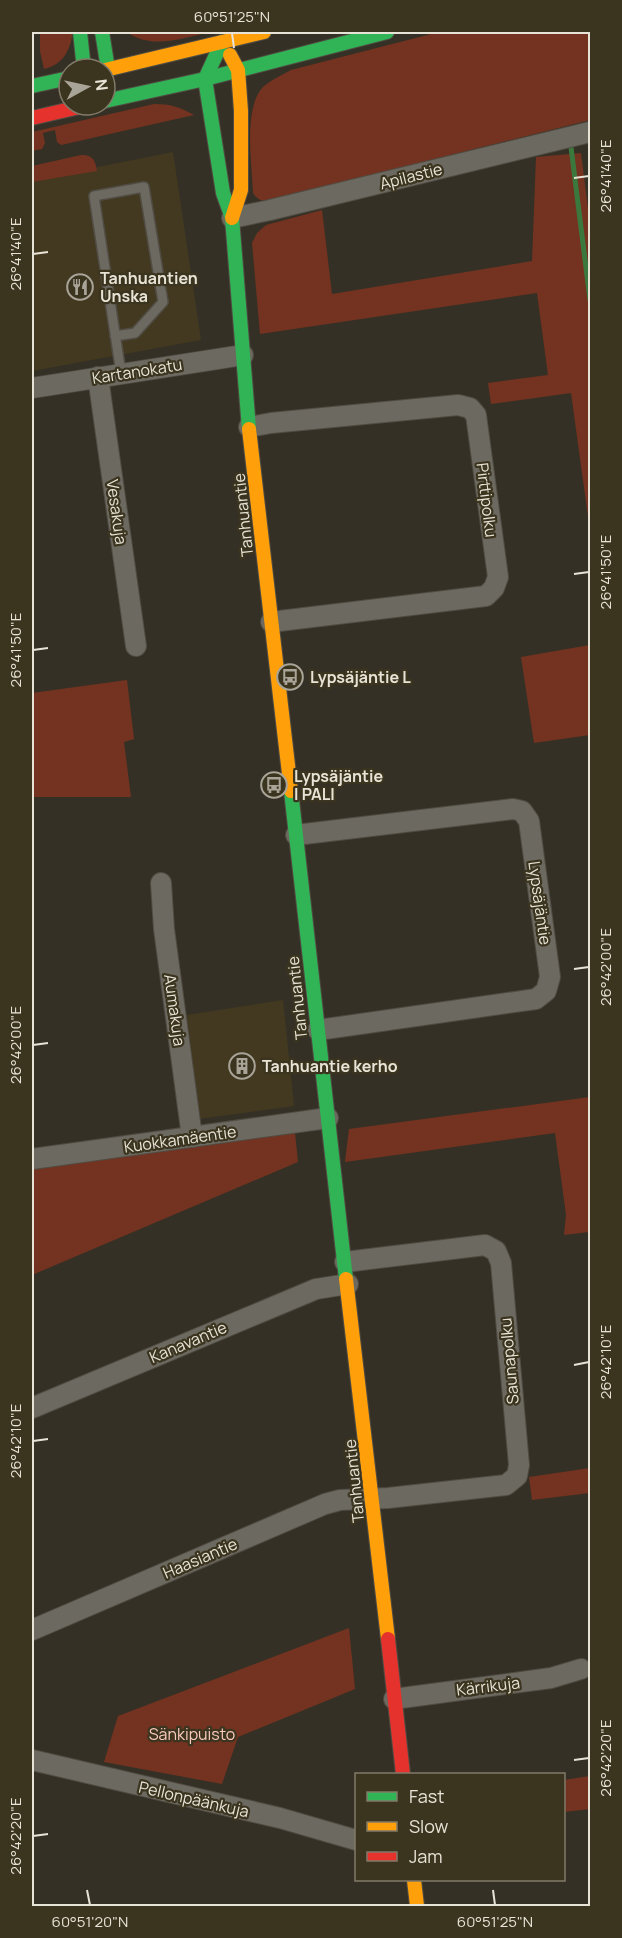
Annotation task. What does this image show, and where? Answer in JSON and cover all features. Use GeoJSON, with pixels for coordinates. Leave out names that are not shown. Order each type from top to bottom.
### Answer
{"type":"FeatureCollection","features":[{"type":"Feature","properties":{"kind":"street"},"geometry":{"type":"LineString","coordinates":[[80,32],[83,57]]}},
{"type":"Feature","properties":{"kind":"street"},"geometry":{"type":"LineString","coordinates":[[102,32],[104,57]]}},
{"type":"Feature","properties":{"kind":"street"},"geometry":{"type":"LineString","coordinates":[[117,69],[264,32]]}},
{"type":"Feature","properties":{"kind":"street"},"geometry":{"type":"LineString","coordinates":[[117,98],[205,79],[387,32]]}},
{"type":"Feature","properties":{"kind":"street"},"geometry":{"type":"LineString","coordinates":[[205,79],[222,42]]}},
{"type":"Feature","properties":{"kind":"street","name":"Tanhuantie"},"geometry":{"type":"LineString","coordinates":[[222,42],[238,70],[241,189],[232,218]]}},
{"type":"Feature","properties":{"kind":"street","name":"Tanhuantie"},"geometry":{"type":"LineString","coordinates":[[205,79],[223,193],[232,218],[249,427],[403,1773]]}},
{"type":"Feature","properties":{"kind":"street"},"geometry":{"type":"LineString","coordinates":[[32,86],[57,81]]}},
{"type":"Feature","properties":{"kind":"street"},"geometry":{"type":"LineString","coordinates":[[32,118],[57,112]]}},
{"type":"Feature","properties":{"kind":"street","name":"Apilastie"},"geometry":{"type":"LineString","coordinates":[[232,218],[591,132]]}},
{"type":"Feature","properties":{"kind":"street","name":"Kartanokatu"},"geometry":{"type":"LineString","coordinates":[[32,388],[243,355]]}},
{"type":"Feature","properties":{"kind":"street","name":"Vesakuja"},"geometry":{"type":"LineString","coordinates":[[98,377],[136,646]]}},
{"type":"Feature","properties":{"kind":"street","name":"Pirttipolku"},"geometry":{"type":"LineString","coordinates":[[249,427],[446,406],[458,405],[470,408],[476,415],[498,577],[494,588],[486,596],[272,622]]}},
{"type":"Feature","properties":{"kind":"street","name":"Lypsäjäntie"},"geometry":{"type":"LineString","coordinates":[[296,835],[513,809],[522,812],[529,821],[550,977],[546,991],[536,999],[318,1030]]}},
{"type":"Feature","properties":{"kind":"street","name":"Aumakuja"},"geometry":{"type":"LineString","coordinates":[[160,883],[192,1137]]}},
{"type":"Feature","properties":{"kind":"street","name":"Kuokkamäentie"},"geometry":{"type":"LineString","coordinates":[[32,1160],[328,1118]]}},
{"type":"Feature","properties":{"kind":"street","name":"Saunapolku"},"geometry":{"type":"LineString","coordinates":[[345,1262],[485,1245],[496,1251],[501,1263],[519,1465],[516,1476],[506,1485],[372,1499]]}},
{"type":"Feature","properties":{"kind":"street","name":"Kanavantie"},"geometry":{"type":"LineString","coordinates":[[32,1408],[316,1289],[348,1284]]}},
{"type":"Feature","properties":{"kind":"street","name":"Haasiantie"},"geometry":{"type":"LineString","coordinates":[[32,1630],[325,1504],[340,1500],[372,1499]]}},
{"type":"Feature","properties":{"kind":"street","name":"Kärrikuja"},"geometry":{"type":"LineString","coordinates":[[394,1699],[551,1678],[581,1669]]}},
{"type":"Feature","properties":{"kind":"street","name":"Pellonpäänkuja"},"geometry":{"type":"LineString","coordinates":[[32,1760],[280,1818],[355,1839]]}},
{"type":"Feature","properties":{"kind":"street"},"geometry":{"type":"LineString","coordinates":[[414,1881],[417,1906]]}},
{"type":"Feature","properties":{"kind":"lane"},"geometry":{"type":"LineString","coordinates":[[116,336],[135,333],[163,302],[144,188],[94,196],[121,373]]}},
{"type":"Feature","properties":{"kind":"shaded area"},"geometry":{"type":"Polygon","coordinates":[[[173,152],[201,340],[32,371],[32,180],[173,152]]]}},
{"type":"Feature","properties":{"kind":"shaded area"},"geometry":{"type":"Polygon","coordinates":[[[283,1000],[294,1106],[199,1119],[187,1015],[283,1000]]]}},
{"type":"Feature","properties":{"kind":"green space"},"geometry":{"type":"Polygon","coordinates":[[[40,32],[73,32],[65,55],[57,57],[57,64],[44,69],[40,51],[40,32]]]}},
{"type":"Feature","properties":{"kind":"green space"},"geometry":{"type":"Polygon","coordinates":[[[127,32],[210,32],[168,41],[157,41],[136,37],[127,32]]]}},
{"type":"Feature","properties":{"kind":"green space"},"geometry":{"type":"Polygon","coordinates":[[[439,32],[590,32],[590,120],[268,201],[259,199],[253,193],[250,153],[251,122],[257,96],[263,87],[291,70],[439,32]]]}},
{"type":"Feature","properties":{"kind":"green space"},"geometry":{"type":"Polygon","coordinates":[[[154,104],[175,106],[194,115],[61,145],[57,142],[55,130],[43,133],[45,143],[42,149],[32,151],[32,132],[97,117],[117,117],[117,112],[154,104]]]}},
{"type":"Feature","properties":{"kind":"green space"},"geometry":{"type":"Polygon","coordinates":[[[581,153],[590,225],[590,531],[571,393],[491,404],[488,383],[548,375],[537,293],[260,334],[252,243],[257,233],[266,225],[322,210],[332,294],[532,261],[536,157],[581,153]]]}},
{"type":"Feature","properties":{"kind":"green space"},"geometry":{"type":"Polygon","coordinates":[[[81,155],[93,159],[97,171],[32,182],[32,166],[81,155]]]}},
{"type":"Feature","properties":{"kind":"green space"},"geometry":{"type":"Polygon","coordinates":[[[590,645],[590,735],[534,743],[521,657],[590,645]]]}},
{"type":"Feature","properties":{"kind":"green space"},"geometry":{"type":"Polygon","coordinates":[[[127,680],[134,739],[124,742],[131,797],[32,797],[32,693],[127,680]]]}},
{"type":"Feature","properties":{"kind":"green space"},"geometry":{"type":"Polygon","coordinates":[[[590,1097],[590,1258],[589,1232],[564,1235],[566,1215],[555,1133],[345,1162],[349,1129],[590,1097]]]}},
{"type":"Feature","properties":{"kind":"green space"},"geometry":{"type":"Polygon","coordinates":[[[295,1133],[298,1162],[32,1275],[32,1168],[295,1133]]]}},
{"type":"Feature","properties":{"kind":"green space"},"geometry":{"type":"Polygon","coordinates":[[[590,1468],[590,1493],[532,1500],[529,1477],[590,1468]]]}},
{"type":"Feature","properties":{"kind":"green space","name":"Sänkipuisto"},"geometry":{"type":"Polygon","coordinates":[[[349,1628],[355,1689],[238,1737],[222,1784],[104,1762],[118,1716],[349,1628]]]}},
{"type":"Feature","properties":{"kind":"green space"},"geometry":{"type":"Polygon","coordinates":[[[590,1776],[590,1809],[565,1812],[565,1780],[590,1776]]]}},
{"type":"Feature","properties":{"kind":"waterway"},"geometry":{"type":"LineString","coordinates":[[571,147],[590,300]]}},
{"type":"Feature","properties":{"kind":"traffic: fast"},"geometry":{"type":"LineString","coordinates":[[80,32],[83,57]]}},
{"type":"Feature","properties":{"kind":"traffic: fast"},"geometry":{"type":"LineString","coordinates":[[102,32],[106,57]]}},
{"type":"Feature","properties":{"kind":"traffic: fast"},"geometry":{"type":"LineString","coordinates":[[117,98],[205,79],[387,32]]}},
{"type":"Feature","properties":{"kind":"traffic: fast"},"geometry":{"type":"LineString","coordinates":[[222,42],[205,79],[223,193],[232,218],[249,429]]}},
{"type":"Feature","properties":{"kind":"traffic: fast"},"geometry":{"type":"LineString","coordinates":[[32,86],[57,81]]}},
{"type":"Feature","properties":{"kind":"traffic: fast"},"geometry":{"type":"LineString","coordinates":[[291,791],[346,1279]]}},
{"type":"Feature","properties":{"kind":"traffic: slow"},"geometry":{"type":"LineString","coordinates":[[117,67],[264,32]]}},
{"type":"Feature","properties":{"kind":"traffic: slow"},"geometry":{"type":"LineString","coordinates":[[230,55],[238,70],[241,111],[241,190],[232,218]]}},
{"type":"Feature","properties":{"kind":"traffic: slow"},"geometry":{"type":"LineString","coordinates":[[249,429],[291,791]]}},
{"type":"Feature","properties":{"kind":"traffic: slow"},"geometry":{"type":"LineString","coordinates":[[346,1279],[388,1639]]}},
{"type":"Feature","properties":{"kind":"traffic: slow"},"geometry":{"type":"LineString","coordinates":[[414,1881],[417,1906]]}},
{"type":"Feature","properties":{"kind":"traffic: jam"},"geometry":{"type":"LineString","coordinates":[[32,118],[57,112]]}},
{"type":"Feature","properties":{"kind":"traffic: jam"},"geometry":{"type":"LineString","coordinates":[[388,1639],[403,1773]]}},
{"type":"Feature","properties":{"kind":"place","name":"Tanhuantien Unska"},"geometry":{"type":"Point","coordinates":[80,287]}},
{"type":"Feature","properties":{"kind":"place","name":"Lypsäjäntie L"},"geometry":{"type":"Point","coordinates":[290,677]}},
{"type":"Feature","properties":{"kind":"place","name":"Lypsäjäntie I PALI"},"geometry":{"type":"Point","coordinates":[274,785]}},
{"type":"Feature","properties":{"kind":"place","name":"Tanhuantie kerho"},"geometry":{"type":"Point","coordinates":[242,1066]}}]}
